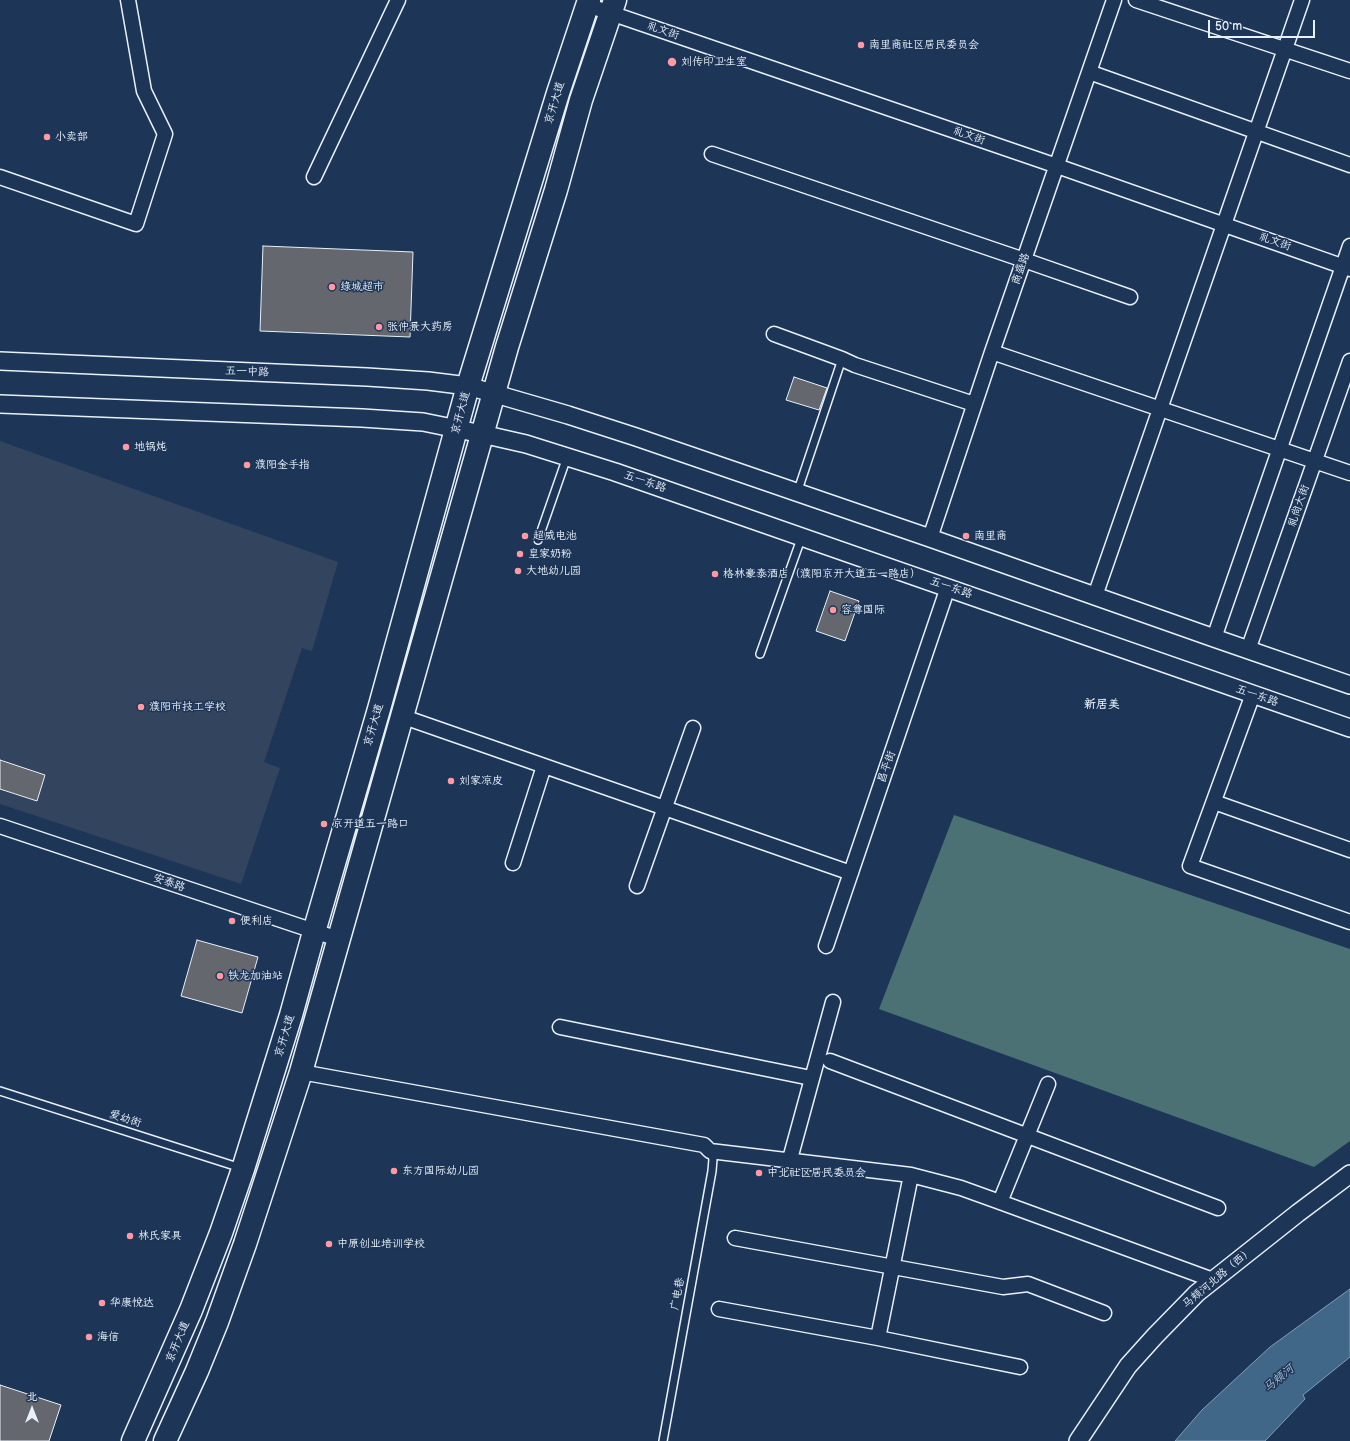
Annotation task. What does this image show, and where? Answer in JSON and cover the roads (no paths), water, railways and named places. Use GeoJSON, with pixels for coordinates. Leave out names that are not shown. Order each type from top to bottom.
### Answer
{"type":"FeatureCollection","features":[{"type":"Feature","properties":{"kind":"main road","name":"京开大道"},"geometry":{"type":"LineString","coordinates":[[133,1441],[191,1310],[221,1233],[243,1169],[291,1015],[379,708],[468,386],[558,93],[588,3]]}},
{"type":"Feature","properties":{"kind":"main road"},"geometry":{"type":"LineString","coordinates":[[166,1439],[197,1371],[217,1322],[248,1236],[300,1072],[507,347],[556,190],[581,100],[613,7]]}},
{"type":"Feature","properties":{"kind":"street"},"geometry":{"type":"LineString","coordinates":[[0,177],[136,224],[165,134],[144,91],[128,0]]}},
{"type":"Feature","properties":{"kind":"street"},"geometry":{"type":"LineString","coordinates":[[314,177],[398,0]]}},
{"type":"Feature","properties":{"kind":"street","name":"商盛路"},"geometry":{"type":"LineString","coordinates":[[930,538],[974,404],[1114,0]]}},
{"type":"Feature","properties":{"kind":"street"},"geometry":{"type":"LineString","coordinates":[[1136,0],[1350,71]]}},
{"type":"Feature","properties":{"kind":"street"},"geometry":{"type":"LineString","coordinates":[[1095,596],[1302,0]]}},
{"type":"Feature","properties":{"kind":"street","name":"礼文街"},"geometry":{"type":"LineString","coordinates":[[588,3],[613,7],[1057,166],[1346,267]]}},
{"type":"Feature","properties":{"kind":"street"},"geometry":{"type":"LineString","coordinates":[[1089,72],[1350,165]]}},
{"type":"Feature","properties":{"kind":"street"},"geometry":{"type":"LineString","coordinates":[[712,154],[1130,297]]}},
{"type":"Feature","properties":{"kind":"street"},"geometry":{"type":"LineString","coordinates":[[1214,638],[1346,267],[1350,246]]}},
{"type":"Feature","properties":{"kind":"street"},"geometry":{"type":"LineString","coordinates":[[774,334],[842,359],[854,365],[974,404]]}},
{"type":"Feature","properties":{"kind":"street"},"geometry":{"type":"LineString","coordinates":[[992,352],[1350,473]]}},
{"type":"Feature","properties":{"kind":"street","name":"五一中路"},"geometry":{"type":"LineString","coordinates":[[0,361],[367,377],[428,381],[468,386],[494,393]]}},
{"type":"Feature","properties":{"kind":"street","name":"礼尚大街"},"geometry":{"type":"LineString","coordinates":[[1248,650],[1314,461],[1349,368]]}},
{"type":"Feature","properties":{"kind":"street"},"geometry":{"type":"LineString","coordinates":[[494,393],[568,414],[797,492],[1350,685]]}},
{"type":"Feature","properties":{"kind":"street"},"geometry":{"type":"LineString","coordinates":[[0,404],[362,418],[423,422],[482,434]]}},
{"type":"Feature","properties":{"kind":"street","name":"五一东路"},"geometry":{"type":"LineString","coordinates":[[482,434],[526,444],[567,456],[802,536],[1350,728]]}},
{"type":"Feature","properties":{"kind":"street","name":"昌平街"},"geometry":{"type":"LineString","coordinates":[[826,946],[948,587]]}},
{"type":"Feature","properties":{"kind":"street"},"geometry":{"type":"LineString","coordinates":[[1253,694],[1190,866],[1350,922]]}},
{"type":"Feature","properties":{"kind":"street"},"geometry":{"type":"LineString","coordinates":[[401,716],[851,873]]}},
{"type":"Feature","properties":{"kind":"street"},"geometry":{"type":"LineString","coordinates":[[637,886],[694,728]]}},
{"type":"Feature","properties":{"kind":"street"},"geometry":{"type":"LineString","coordinates":[[513,863],[544,766]]}},
{"type":"Feature","properties":{"kind":"street"},"geometry":{"type":"LineString","coordinates":[[1214,802],[1350,850]]}},
{"type":"Feature","properties":{"kind":"street","name":"安泰路"},"geometry":{"type":"LineString","coordinates":[[0,826],[338,939]]}},
{"type":"Feature","properties":{"kind":"street"},"geometry":{"type":"LineString","coordinates":[[790,1159],[833,1002]]}},
{"type":"Feature","properties":{"kind":"street"},"geometry":{"type":"LineString","coordinates":[[560,1027],[811,1078]]}},
{"type":"Feature","properties":{"kind":"street"},"geometry":{"type":"LineString","coordinates":[[830,1061],[1218,1208]]}},
{"type":"Feature","properties":{"kind":"street"},"geometry":{"type":"LineString","coordinates":[[300,1072],[704,1145],[710,1150],[911,1175],[961,1188],[1213,1280]]}},
{"type":"Feature","properties":{"kind":"street"},"geometry":{"type":"LineString","coordinates":[[1000,1202],[1048,1084]]}},
{"type":"Feature","properties":{"kind":"street","name":"马颊河北路（西）"},"geometry":{"type":"LineString","coordinates":[[1078,1441],[1128,1366],[1197,1293],[1350,1174]]}},
{"type":"Feature","properties":{"kind":"street"},"geometry":{"type":"LineString","coordinates":[[878,1338],[911,1175]]}},
{"type":"Feature","properties":{"kind":"street"},"geometry":{"type":"LineString","coordinates":[[735,1238],[1003,1287],[1028,1284],[1104,1313]]}},
{"type":"Feature","properties":{"kind":"street"},"geometry":{"type":"LineString","coordinates":[[719,1309],[878,1338],[1020,1367]]}},
{"type":"Feature","properties":{"kind":"lane"},"geometry":{"type":"LineString","coordinates":[[797,492],[842,359]]}},
{"type":"Feature","properties":{"kind":"lane"},"geometry":{"type":"LineString","coordinates":[[538,540],[567,456]]}},
{"type":"Feature","properties":{"kind":"lane"},"geometry":{"type":"LineString","coordinates":[[760,654],[802,536]]}},
{"type":"Feature","properties":{"kind":"lane","name":"爱幼街"},"geometry":{"type":"LineString","coordinates":[[0,1091],[243,1169]]}},
{"type":"Feature","properties":{"kind":"lane","name":"广电巷"},"geometry":{"type":"LineString","coordinates":[[662,1441],[712,1171],[713,1159],[710,1150]]}},
{"type":"Feature","properties":{"kind":"water","name":"马颊河"},"geometry":{"type":"Polygon","coordinates":[[[1350,1289],[1350,1357],[1303,1395],[1305,1399],[1265,1441],[1175,1441],[1202,1410],[1270,1347],[1350,1289]]]}},
{"type":"Feature","properties":{"kind":"place","name":"南里商社区居民委员会"},"geometry":{"type":"Point","coordinates":[861,45]}},
{"type":"Feature","properties":{"kind":"place","name":"刘传印卫生室"},"geometry":{"type":"Point","coordinates":[672,62]}},
{"type":"Feature","properties":{"kind":"place","name":"小卖部"},"geometry":{"type":"Point","coordinates":[47,137]}},
{"type":"Feature","properties":{"kind":"place","name":"绿城超市"},"geometry":{"type":"Point","coordinates":[332,287]}},
{"type":"Feature","properties":{"kind":"place","name":"张仲景大药房"},"geometry":{"type":"Point","coordinates":[379,327]}},
{"type":"Feature","properties":{"kind":"place","name":"地锅炖"},"geometry":{"type":"Point","coordinates":[126,447]}},
{"type":"Feature","properties":{"kind":"place","name":"濮阳金手指"},"geometry":{"type":"Point","coordinates":[247,465]}},
{"type":"Feature","properties":{"kind":"place","name":"超威电池"},"geometry":{"type":"Point","coordinates":[525,536]}},
{"type":"Feature","properties":{"kind":"place","name":"南里商"},"geometry":{"type":"Point","coordinates":[966,536]}},
{"type":"Feature","properties":{"kind":"place","name":"皇家奶粉"},"geometry":{"type":"Point","coordinates":[520,554]}},
{"type":"Feature","properties":{"kind":"place","name":"大地幼儿园"},"geometry":{"type":"Point","coordinates":[518,571]}},
{"type":"Feature","properties":{"kind":"place","name":"格林豪泰酒店（濮阳京开大道五一路店）"},"geometry":{"type":"Point","coordinates":[715,574]}},
{"type":"Feature","properties":{"kind":"place","name":"容尊国际"},"geometry":{"type":"Point","coordinates":[833,610]}},
{"type":"Feature","properties":{"kind":"place","name":"濮阳市技工学校"},"geometry":{"type":"Point","coordinates":[141,707]}},
{"type":"Feature","properties":{"kind":"place","name":"刘家凉皮"},"geometry":{"type":"Point","coordinates":[451,781]}},
{"type":"Feature","properties":{"kind":"place","name":"京开道五一路口"},"geometry":{"type":"Point","coordinates":[324,824]}},
{"type":"Feature","properties":{"kind":"place","name":"便利店"},"geometry":{"type":"Point","coordinates":[232,921]}},
{"type":"Feature","properties":{"kind":"place","name":"铁龙加油站"},"geometry":{"type":"Point","coordinates":[220,976]}},
{"type":"Feature","properties":{"kind":"place","name":"东方国际幼儿园"},"geometry":{"type":"Point","coordinates":[394,1171]}},
{"type":"Feature","properties":{"kind":"place","name":"中北社区居民委员会"},"geometry":{"type":"Point","coordinates":[759,1173]}},
{"type":"Feature","properties":{"kind":"place","name":"林氏家具"},"geometry":{"type":"Point","coordinates":[130,1236]}},
{"type":"Feature","properties":{"kind":"place","name":"中原创业培训学校"},"geometry":{"type":"Point","coordinates":[329,1244]}},
{"type":"Feature","properties":{"kind":"place","name":"华康悦达"},"geometry":{"type":"Point","coordinates":[102,1303]}},
{"type":"Feature","properties":{"kind":"place","name":"海信"},"geometry":{"type":"Point","coordinates":[89,1337]}},
{"type":"Feature","properties":{"kind":"district","name":"新居美"},"geometry":{"type":"Point","coordinates":[1102,705]}}]}
